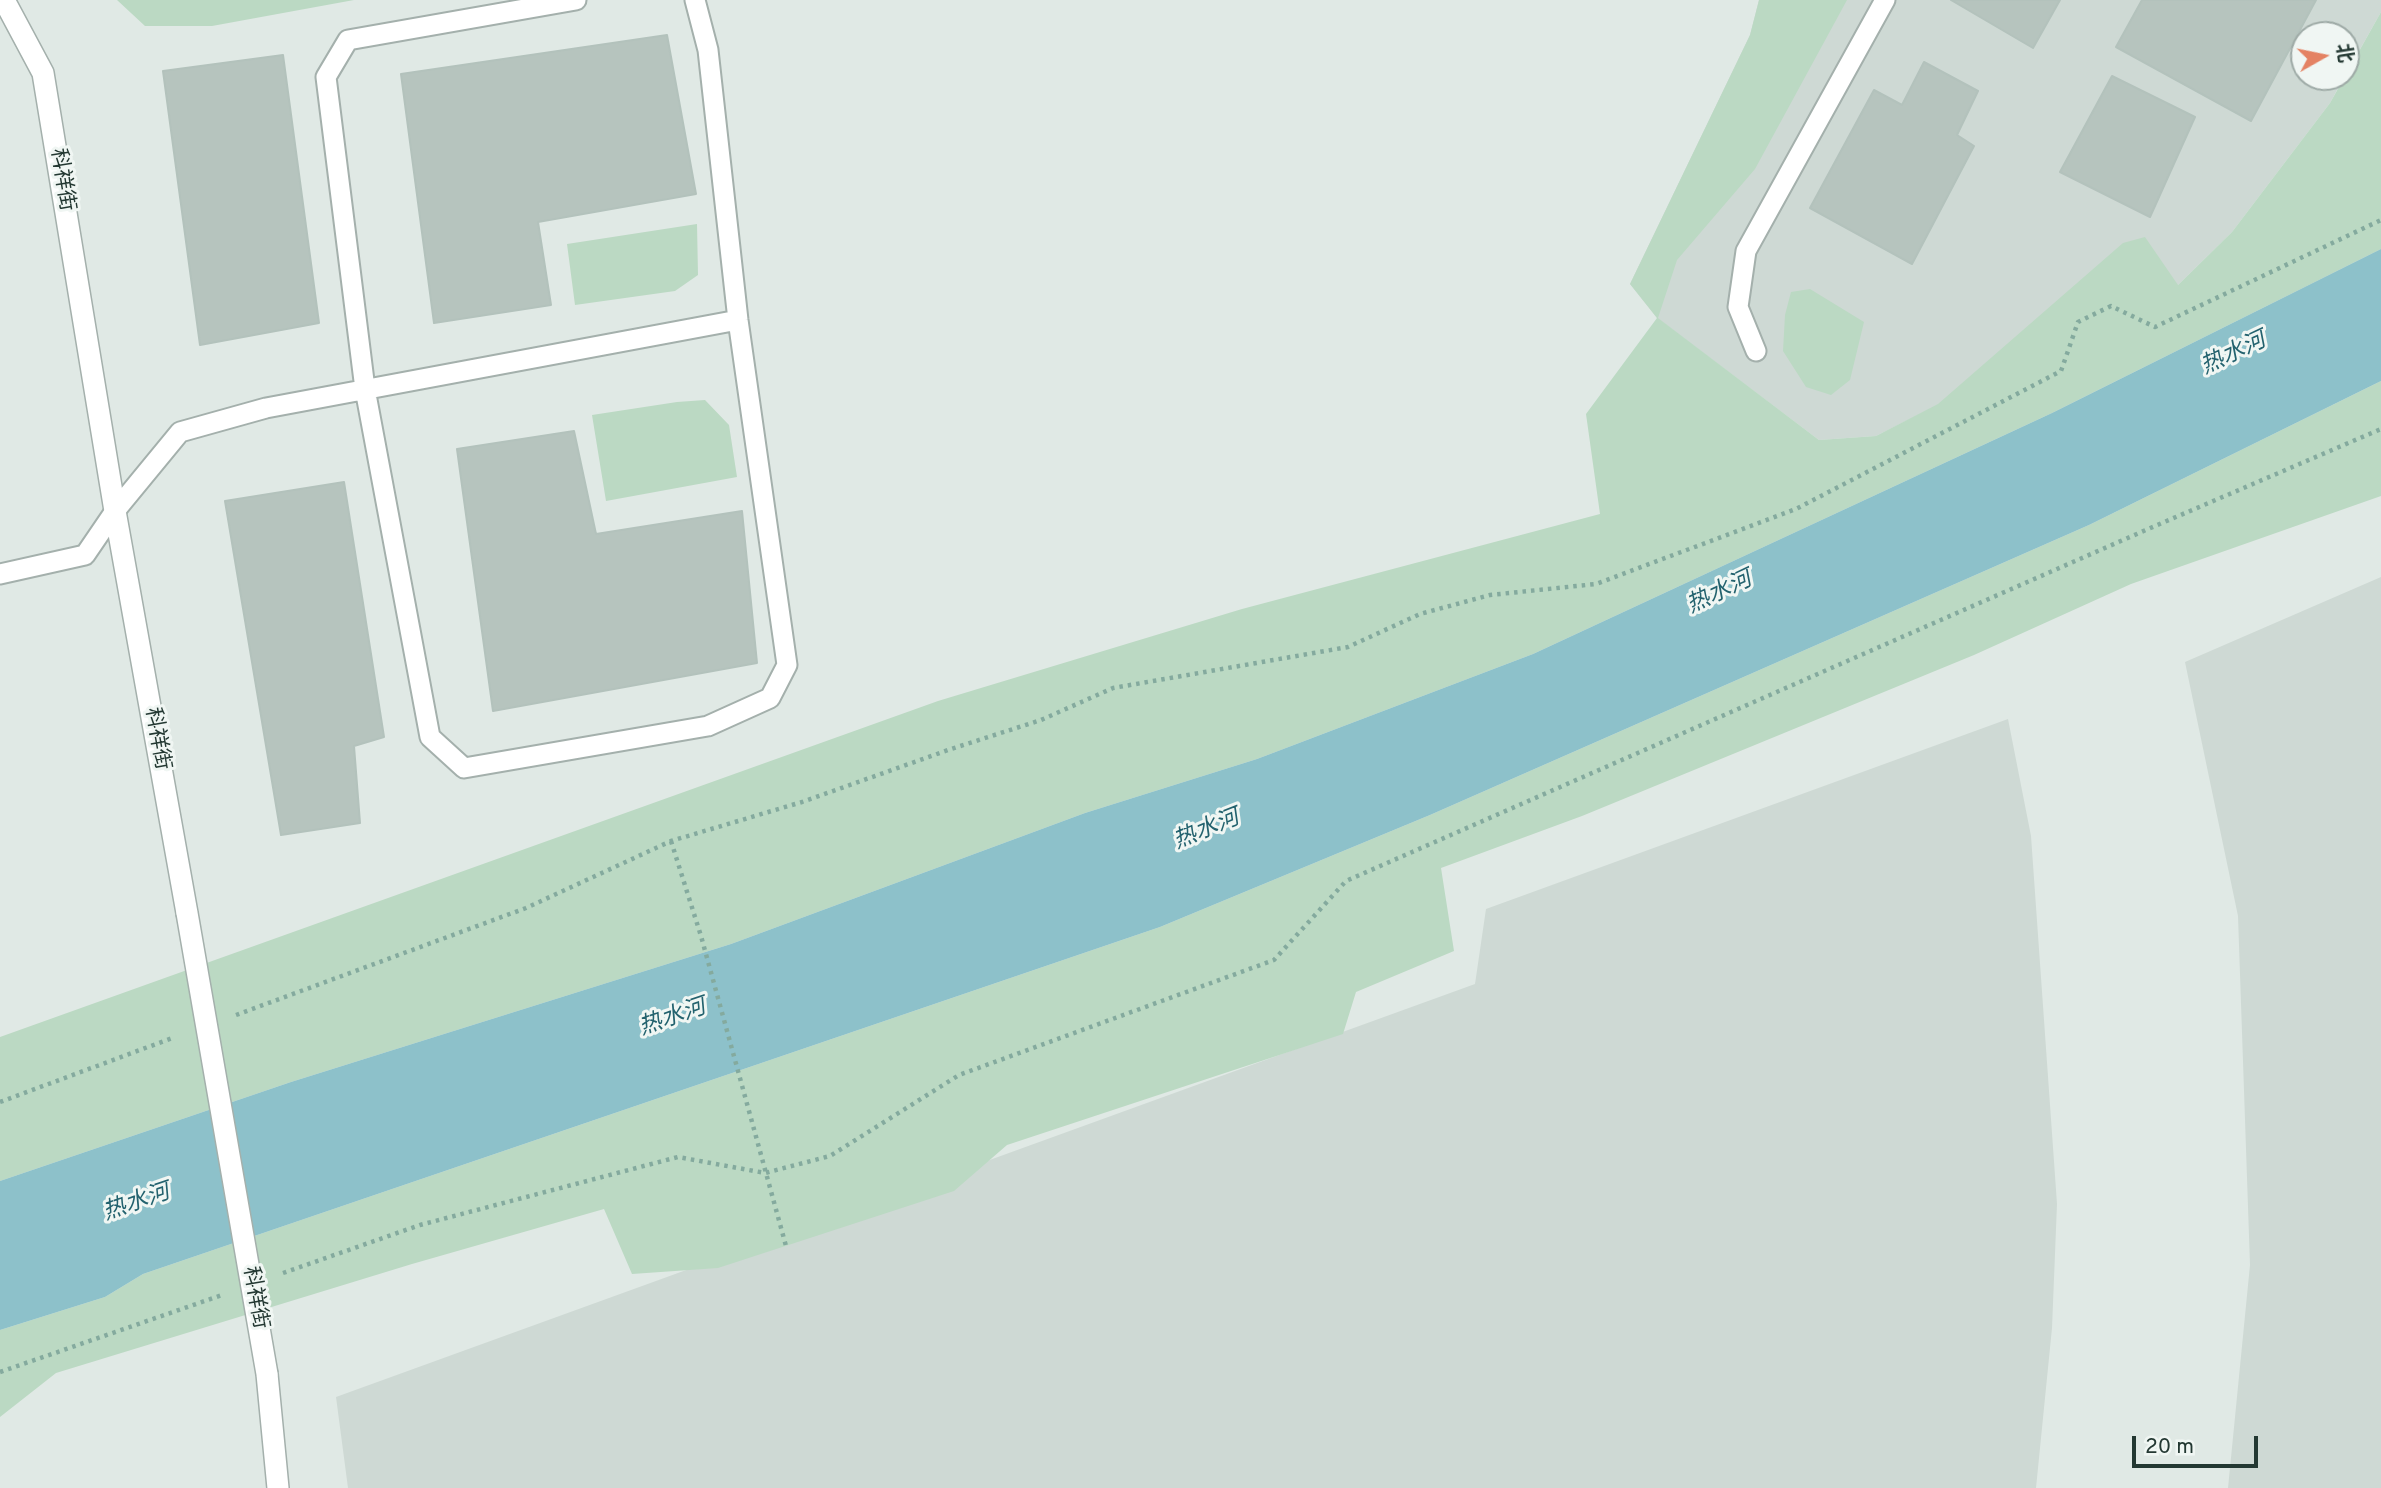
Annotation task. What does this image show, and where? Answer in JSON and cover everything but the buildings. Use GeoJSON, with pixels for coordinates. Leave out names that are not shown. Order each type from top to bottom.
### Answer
{"type":"FeatureCollection","features":[{"type":"Feature","properties":{"kind":"street","name":"科祥街"},"geometry":{"type":"LineString","coordinates":[[4,0],[43,73],[115,511],[267,1374],[278,1488]]}},
{"type":"Feature","properties":{"kind":"lane"},"geometry":{"type":"LineString","coordinates":[[576,0],[348,40],[326,77],[365,389],[430,737],[464,768],[708,726],[770,698],[787,665],[738,320],[708,50],[695,0]]}},
{"type":"Feature","properties":{"kind":"lane"},"geometry":{"type":"LineString","coordinates":[[1756,351],[1738,307],[1746,250],[1885,0]]}},
{"type":"Feature","properties":{"kind":"lane"},"geometry":{"type":"LineString","coordinates":[[0,574],[85,555],[115,511],[180,432],[266,408],[738,320]]}},
{"type":"Feature","properties":{"kind":"path"},"geometry":{"type":"LineString","coordinates":[[232,1016],[526,908],[671,841],[802,802],[950,749],[1041,720],[1113,688],[1348,647],[1420,614],[1490,595],[1596,584],[1796,509],[2061,370],[2078,322],[2111,306],[2155,327],[2381,220]]}},
{"type":"Feature","properties":{"kind":"path"},"geometry":{"type":"LineString","coordinates":[[276,1276],[420,1225],[678,1157],[765,1173],[830,1156],[959,1075],[1274,960],[1346,881],[2381,429]]}},
{"type":"Feature","properties":{"kind":"path"},"geometry":{"type":"LineString","coordinates":[[671,841],[701,936],[786,1246]]}},
{"type":"Feature","properties":{"kind":"path"},"geometry":{"type":"LineString","coordinates":[[0,1102],[180,1035]]}},
{"type":"Feature","properties":{"kind":"path"},"geometry":{"type":"LineString","coordinates":[[0,1372],[223,1294]]}},
{"type":"Feature","properties":{"kind":"shaded area"},"geometry":{"type":"Polygon","coordinates":[[[1759,0],[2381,0],[2381,12],[2360,49],[2360,21],[2290,21],[2290,91],[2336,91],[2232,232],[2178,285],[1876,436],[1819,440],[1657,318],[1630,284],[1750,35],[1759,0]]]}},
{"type":"Feature","properties":{"kind":"shaded area"},"geometry":{"type":"Polygon","coordinates":[[[2381,577],[2381,1488],[2228,1488],[2250,1265],[2238,916],[2185,662],[2381,577]]]}},
{"type":"Feature","properties":{"kind":"shaded area"},"geometry":{"type":"Polygon","coordinates":[[[2008,719],[2031,836],[2057,1204],[2052,1328],[2036,1488],[348,1488],[336,1397],[1475,984],[1486,909],[2008,719]]]}},
{"type":"Feature","properties":{"kind":"green space"},"geometry":{"type":"Polygon","coordinates":[[[117,0],[354,0],[212,26],[145,26],[117,0]]]}},
{"type":"Feature","properties":{"kind":"green space"},"geometry":{"type":"Polygon","coordinates":[[[1759,0],[1847,0],[1755,169],[1677,260],[1658,318],[1819,440],[1876,436],[1938,404],[2123,243],[2145,237],[2178,285],[2232,232],[2337,91],[2360,91],[2360,49],[2381,12],[2381,249],[2052,413],[1533,654],[1257,759],[1085,813],[731,944],[291,1082],[0,1181],[0,1037],[938,701],[1242,609],[1600,514],[1586,414],[1657,318],[1630,284],[1750,35],[1759,0]]]}},
{"type":"Feature","properties":{"kind":"green space"},"geometry":{"type":"Polygon","coordinates":[[[697,224],[698,275],[675,291],[575,305],[567,244],[697,224]]]}},
{"type":"Feature","properties":{"kind":"green space"},"geometry":{"type":"Polygon","coordinates":[[[1810,289],[1864,322],[1850,380],[1831,395],[1806,387],[1783,351],[1785,315],[1791,292],[1810,289]]]}},
{"type":"Feature","properties":{"kind":"green space"},"geometry":{"type":"Polygon","coordinates":[[[2381,381],[2381,496],[2131,584],[1974,655],[1582,816],[1441,868],[1454,951],[1356,992],[1343,1034],[1007,1145],[954,1191],[718,1268],[632,1274],[604,1209],[412,1264],[56,1373],[0,1417],[0,1330],[105,1297],[143,1274],[1160,927],[1430,815],[2089,525],[2381,381]]]}},
{"type":"Feature","properties":{"kind":"green space"},"geometry":{"type":"Polygon","coordinates":[[[705,400],[729,425],[737,477],[606,501],[592,415],[705,400]]]}},
{"type":"Feature","properties":{"kind":"water","name":"热水河"},"geometry":{"type":"Polygon","coordinates":[[[2381,249],[2381,381],[2089,525],[1430,815],[1160,927],[143,1274],[105,1297],[0,1330],[0,1181],[291,1082],[731,944],[1085,813],[1257,759],[1533,654],[2052,413],[2381,249]]]}}]}
